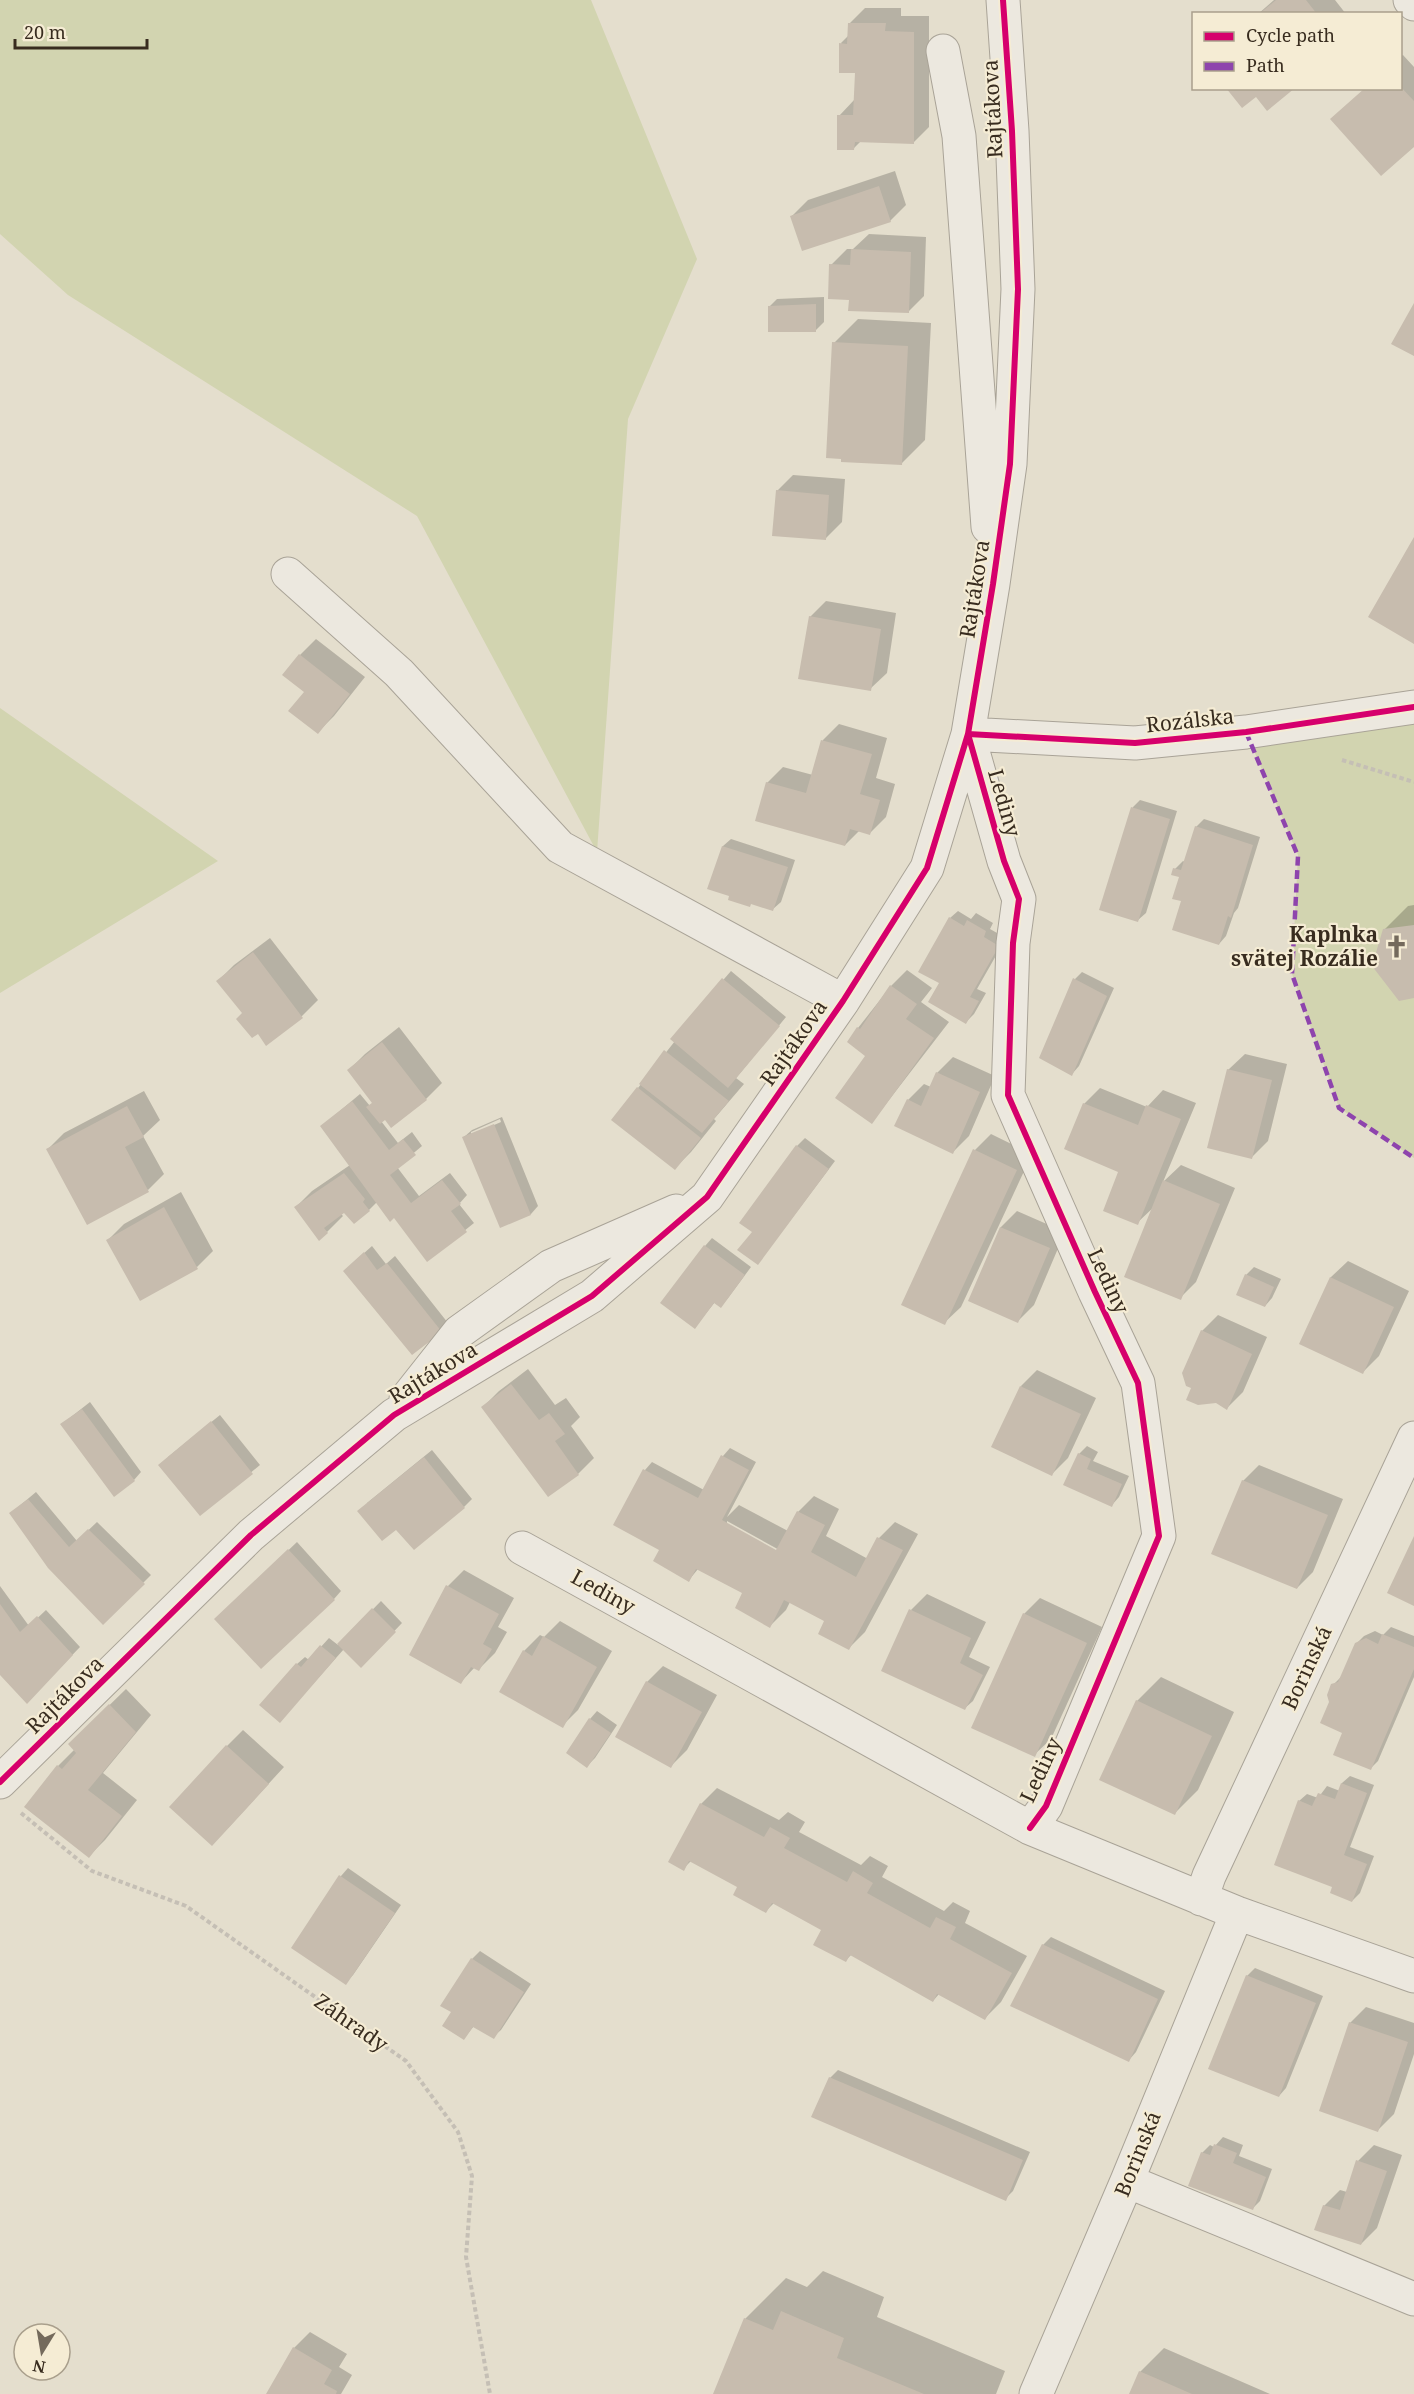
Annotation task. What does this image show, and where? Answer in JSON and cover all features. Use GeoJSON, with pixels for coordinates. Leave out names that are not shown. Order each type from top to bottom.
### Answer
{"type":"FeatureCollection","features":[{"type":"Feature","properties":{"kind":"street","name":"Rajtákova"},"geometry":{"type":"LineString","coordinates":[[0,1782],[251,1535],[394,1415],[592,1296],[707,1197],[843,1001],[927,868],[968,734],[1010,464],[1018,289],[1012,131],[1003,0]]}},
{"type":"Feature","properties":{"kind":"street"},"geometry":{"type":"LineString","coordinates":[[1410,0],[1414,4]]}},
{"type":"Feature","properties":{"kind":"street"},"geometry":{"type":"LineString","coordinates":[[943,51],[959,136],[993,584]]}},
{"type":"Feature","properties":{"kind":"street"},"geometry":{"type":"LineString","coordinates":[[288,574],[399,672],[560,847],[843,1001]]}},
{"type":"Feature","properties":{"kind":"street","name":"Rozálska"},"geometry":{"type":"LineString","coordinates":[[968,734],[1135,743],[1246,732],[1414,707]]}},
{"type":"Feature","properties":{"kind":"street","name":"Lediny"},"geometry":{"type":"LineString","coordinates":[[968,734],[1004,861],[1018,899],[1013,943],[1008,1095],[1138,1383],[1159,1536],[1046,1806],[1030,1828]]}},
{"type":"Feature","properties":{"kind":"street"},"geometry":{"type":"LineString","coordinates":[[394,1415],[459,1332],[550,1266],[707,1197]]}},
{"type":"Feature","properties":{"kind":"street","name":"Borinská"},"geometry":{"type":"LineString","coordinates":[[1201,1899],[1214,1865],[1414,1438]]}},
{"type":"Feature","properties":{"kind":"street","name":"Lediny"},"geometry":{"type":"LineString","coordinates":[[522,1548],[1030,1828],[1237,1913],[1414,1976]]}},
{"type":"Feature","properties":{"kind":"street","name":"Borinská"},"geometry":{"type":"LineString","coordinates":[[1036,2394],[1127,2181],[1237,1913]]}},
{"type":"Feature","properties":{"kind":"street"},"geometry":{"type":"LineString","coordinates":[[1127,2181],[1414,2299]]}},
{"type":"Feature","properties":{"kind":"green space"},"geometry":{"type":"Polygon","coordinates":[[[0,0],[591,0],[697,259],[628,419],[597,852],[417,516],[68,295],[0,234],[0,0]]]}},
{"type":"Feature","properties":{"kind":"green space"},"geometry":{"type":"Polygon","coordinates":[[[1414,707],[1414,1158],[1339,1108],[1292,974],[1298,855],[1246,732],[1414,707]]]}},
{"type":"Feature","properties":{"kind":"green space"},"geometry":{"type":"Polygon","coordinates":[[[0,708],[218,861],[0,993],[0,708]]]}},
{"type":"Feature","properties":{"kind":"building"},"geometry":{"type":"Polygon","coordinates":[[[1276,0],[1306,0],[1315,12],[1261,12],[1276,0]]]}},
{"type":"Feature","properties":{"kind":"building"},"geometry":{"type":"Polygon","coordinates":[[[848,23],[886,23],[885,31],[914,32],[914,144],[855,142],[854,150],[837,150],[837,115],[853,115],[855,73],[839,73],[839,43],[847,44],[848,23]]]}},
{"type":"Feature","properties":{"kind":"building"},"geometry":{"type":"Polygon","coordinates":[[[1402,88],[1414,101],[1414,147],[1381,176],[1330,119],[1363,90],[1402,90],[1402,88]]]}},
{"type":"Feature","properties":{"kind":"building"},"geometry":{"type":"Polygon","coordinates":[[[1228,90],[1293,90],[1267,111],[1256,97],[1242,108],[1228,90]]]}},
{"type":"Feature","properties":{"kind":"building"},"geometry":{"type":"Polygon","coordinates":[[[879,186],[891,222],[802,251],[790,216],[879,186]]]}},
{"type":"Feature","properties":{"kind":"building"},"geometry":{"type":"Polygon","coordinates":[[[851,249],[911,252],[909,313],[848,311],[849,300],[828,299],[829,264],[850,265],[851,249]]]}},
{"type":"Feature","properties":{"kind":"building"},"geometry":{"type":"Polygon","coordinates":[[[1414,303],[1414,356],[1391,344],[1414,303]]]}},
{"type":"Feature","properties":{"kind":"building"},"geometry":{"type":"Polygon","coordinates":[[[816,304],[816,332],[768,332],[768,306],[816,304]]]}},
{"type":"Feature","properties":{"kind":"building"},"geometry":{"type":"Polygon","coordinates":[[[832,342],[908,346],[902,465],[841,462],[841,459],[826,458],[832,342]]]}},
{"type":"Feature","properties":{"kind":"building"},"geometry":{"type":"Polygon","coordinates":[[[776,490],[829,495],[826,540],[772,536],[776,490]]]}},
{"type":"Feature","properties":{"kind":"building"},"geometry":{"type":"Polygon","coordinates":[[[1414,537],[1414,644],[1368,617],[1414,537]]]}},
{"type":"Feature","properties":{"kind":"building"},"geometry":{"type":"Polygon","coordinates":[[[809,616],[881,629],[871,691],[798,679],[809,616]]]}},
{"type":"Feature","properties":{"kind":"building"},"geometry":{"type":"Polygon","coordinates":[[[299,654],[350,694],[318,734],[288,711],[304,692],[282,675],[299,654]]]}},
{"type":"Feature","properties":{"kind":"building"},"geometry":{"type":"Polygon","coordinates":[[[821,740],[872,754],[860,794],[880,800],[870,835],[850,829],[845,846],[755,821],[766,782],[806,793],[821,740]]]}},
{"type":"Feature","properties":{"kind":"building"},"geometry":{"type":"Polygon","coordinates":[[[1131,807],[1170,819],[1138,922],[1099,910],[1131,807]]]}},
{"type":"Feature","properties":{"kind":"building"},"geometry":{"type":"Polygon","coordinates":[[[1195,826],[1253,845],[1231,918],[1228,916],[1219,945],[1172,930],[1181,901],[1172,899],[1179,877],[1171,875],[1173,868],[1181,870],[1195,826]]]}},
{"type":"Feature","properties":{"kind":"building"},"geometry":{"type":"Polygon","coordinates":[[[722,846],[788,867],[773,911],[728,900],[729,896],[707,889],[722,846]]]}},
{"type":"Feature","properties":{"kind":"building"},"geometry":{"type":"Polygon","coordinates":[[[949,917],[964,926],[967,920],[986,931],[984,937],[999,946],[970,997],[979,1001],[966,1024],[928,1002],[939,983],[918,972],[949,917]]]}},
{"type":"Feature","properties":{"kind":"building","name":"Kaplnka svätej Rozálie"},"geometry":{"type":"Polygon","coordinates":[[[1414,925],[1414,998],[1399,1001],[1372,966],[1383,929],[1414,925]]]}},
{"type":"Feature","properties":{"kind":"building"},"geometry":{"type":"Polygon","coordinates":[[[253,952],[303,1018],[266,1046],[258,1034],[252,1038],[236,1019],[242,1013],[216,981],[253,952]]]}},
{"type":"Feature","properties":{"kind":"building"},"geometry":{"type":"Polygon","coordinates":[[[722,978],[780,1026],[728,1088],[670,1039],[722,978]]]}},
{"type":"Feature","properties":{"kind":"building"},"geometry":{"type":"Polygon","coordinates":[[[1073,978],[1107,996],[1072,1076],[1039,1058],[1073,978]]]}},
{"type":"Feature","properties":{"kind":"building"},"geometry":{"type":"Polygon","coordinates":[[[890,985],[917,1004],[906,1019],[934,1038],[872,1124],[835,1098],[865,1056],[847,1042],[857,1027],[860,1029],[890,985]]]}},
{"type":"Feature","properties":{"kind":"building"},"geometry":{"type":"Polygon","coordinates":[[[382,1042],[427,1100],[391,1128],[385,1120],[380,1124],[366,1107],[372,1103],[347,1070],[382,1042]]]}},
{"type":"Feature","properties":{"kind":"building"},"geometry":{"type":"Polygon","coordinates":[[[664,1050],[729,1101],[702,1133],[639,1084],[664,1050]]]}},
{"type":"Feature","properties":{"kind":"building"},"geometry":{"type":"Polygon","coordinates":[[[1227,1069],[1272,1080],[1252,1159],[1207,1148],[1227,1069]]]}},
{"type":"Feature","properties":{"kind":"building"},"geometry":{"type":"Polygon","coordinates":[[[936,1072],[980,1092],[953,1154],[894,1126],[907,1099],[921,1106],[936,1072]]]}},
{"type":"Feature","properties":{"kind":"building"},"geometry":{"type":"Polygon","coordinates":[[[637,1087],[701,1138],[675,1170],[611,1120],[637,1087]]]}},
{"type":"Feature","properties":{"kind":"building"},"geometry":{"type":"Polygon","coordinates":[[[352,1101],[389,1150],[403,1139],[416,1155],[390,1175],[411,1203],[442,1180],[461,1204],[451,1211],[467,1232],[427,1262],[394,1218],[390,1222],[320,1126],[352,1101]]]}},
{"type":"Feature","properties":{"kind":"building"},"geometry":{"type":"Polygon","coordinates":[[[1083,1103],[1138,1125],[1146,1105],[1181,1119],[1138,1225],[1103,1211],[1118,1172],[1064,1149],[1083,1103]]]}},
{"type":"Feature","properties":{"kind":"building"},"geometry":{"type":"Polygon","coordinates":[[[127,1106],[144,1137],[125,1147],[149,1192],[87,1225],[46,1149],[127,1106]]]}},
{"type":"Feature","properties":{"kind":"building"},"geometry":{"type":"Polygon","coordinates":[[[494,1124],[531,1215],[500,1228],[462,1137],[494,1124]]]}},
{"type":"Feature","properties":{"kind":"building"},"geometry":{"type":"Polygon","coordinates":[[[796,1145],[829,1169],[758,1265],[737,1250],[752,1232],[739,1223],[796,1145]]]}},
{"type":"Feature","properties":{"kind":"building"},"geometry":{"type":"Polygon","coordinates":[[[973,1149],[1017,1170],[945,1325],[901,1305],[973,1149]]]}},
{"type":"Feature","properties":{"kind":"building"},"geometry":{"type":"Polygon","coordinates":[[[344,1173],[365,1199],[363,1202],[370,1211],[354,1224],[344,1213],[324,1228],[328,1233],[319,1241],[294,1207],[344,1173]]]}},
{"type":"Feature","properties":{"kind":"building"},"geometry":{"type":"Polygon","coordinates":[[[1163,1180],[1220,1204],[1181,1300],[1124,1277],[1163,1180]]]}},
{"type":"Feature","properties":{"kind":"building"},"geometry":{"type":"Polygon","coordinates":[[[164,1207],[198,1269],[140,1301],[106,1240],[164,1207]]]}},
{"type":"Feature","properties":{"kind":"building"},"geometry":{"type":"Polygon","coordinates":[[[1000,1227],[1050,1248],[1018,1323],[968,1301],[1000,1227]]]}},
{"type":"Feature","properties":{"kind":"building"},"geometry":{"type":"Polygon","coordinates":[[[704,1245],[745,1275],[721,1308],[714,1303],[695,1329],[660,1303],[704,1245]]]}},
{"type":"Feature","properties":{"kind":"building"},"geometry":{"type":"Polygon","coordinates":[[[364,1252],[377,1270],[387,1263],[442,1332],[412,1355],[343,1271],[364,1252]]]}},
{"type":"Feature","properties":{"kind":"building"},"geometry":{"type":"Polygon","coordinates":[[[1245,1274],[1274,1287],[1265,1307],[1236,1295],[1245,1274]]]}},
{"type":"Feature","properties":{"kind":"building"},"geometry":{"type":"Polygon","coordinates":[[[1330,1277],[1394,1307],[1363,1374],[1299,1344],[1330,1277]]]}},
{"type":"Feature","properties":{"kind":"building"},"geometry":{"type":"Polygon","coordinates":[[[1201,1330],[1252,1354],[1227,1410],[1216,1403],[1198,1405],[1186,1400],[1191,1388],[1186,1386],[1182,1373],[1201,1330]]]}},
{"type":"Feature","properties":{"kind":"building"},"geometry":{"type":"Polygon","coordinates":[[[511,1384],[539,1420],[549,1413],[565,1434],[555,1441],[579,1475],[548,1497],[481,1407],[511,1384]]]}},
{"type":"Feature","properties":{"kind":"building"},"geometry":{"type":"Polygon","coordinates":[[[1020,1386],[1081,1414],[1052,1476],[991,1447],[1020,1386]]]}},
{"type":"Feature","properties":{"kind":"building"},"geometry":{"type":"Polygon","coordinates":[[[82,1409],[135,1481],[114,1497],[60,1424],[82,1409]]]}},
{"type":"Feature","properties":{"kind":"building"},"geometry":{"type":"Polygon","coordinates":[[[211,1421],[253,1474],[200,1516],[158,1465],[211,1421]]]}},
{"type":"Feature","properties":{"kind":"building"},"geometry":{"type":"Polygon","coordinates":[[[1078,1453],[1091,1459],[1087,1469],[1122,1484],[1112,1507],[1063,1485],[1078,1453]]]}},
{"type":"Feature","properties":{"kind":"building"},"geometry":{"type":"Polygon","coordinates":[[[721,1455],[749,1470],[722,1520],[776,1550],[797,1511],[825,1525],[811,1552],[856,1577],[877,1537],[903,1550],[849,1650],[818,1634],[824,1621],[784,1600],[770,1628],[735,1608],[742,1593],[696,1569],[689,1582],[653,1561],[659,1550],[613,1525],[643,1469],[698,1498],[721,1455]]]}},
{"type":"Feature","properties":{"kind":"building"},"geometry":{"type":"Polygon","coordinates":[[[424,1457],[465,1508],[414,1550],[396,1530],[382,1541],[357,1511],[424,1457]]]}},
{"type":"Feature","properties":{"kind":"building"},"geometry":{"type":"Polygon","coordinates":[[[1242,1480],[1328,1515],[1297,1589],[1211,1554],[1242,1480]]]}},
{"type":"Feature","properties":{"kind":"building"},"geometry":{"type":"Polygon","coordinates":[[[28,1499],[69,1547],[88,1529],[145,1584],[103,1625],[48,1568],[9,1513],[28,1499]]]}},
{"type":"Feature","properties":{"kind":"building"},"geometry":{"type":"Polygon","coordinates":[[[1414,1536],[1414,1606],[1387,1593],[1414,1536]]]}},
{"type":"Feature","properties":{"kind":"building"},"geometry":{"type":"Polygon","coordinates":[[[288,1549],[335,1600],[261,1669],[214,1619],[288,1549]]]}},
{"type":"Feature","properties":{"kind":"building"},"geometry":{"type":"Polygon","coordinates":[[[446,1585],[499,1614],[483,1644],[492,1649],[479,1671],[471,1667],[461,1684],[409,1655],[446,1585]]]}},
{"type":"Feature","properties":{"kind":"building"},"geometry":{"type":"Polygon","coordinates":[[[0,1604],[20,1632],[37,1616],[73,1655],[27,1704],[0,1675],[0,1604]]]}},
{"type":"Feature","properties":{"kind":"building"},"geometry":{"type":"Polygon","coordinates":[[[372,1608],[396,1632],[361,1668],[337,1644],[372,1608]]]}},
{"type":"Feature","properties":{"kind":"building"},"geometry":{"type":"Polygon","coordinates":[[[909,1609],[971,1638],[960,1663],[983,1675],[965,1710],[881,1671],[909,1609]]]}},
{"type":"Feature","properties":{"kind":"building"},"geometry":{"type":"Polygon","coordinates":[[[1023,1613],[1087,1643],[1035,1757],[971,1728],[1023,1613]]]}},
{"type":"Feature","properties":{"kind":"building"},"geometry":{"type":"Polygon","coordinates":[[[1382,1634],[1414,1647],[1414,1669],[1371,1770],[1333,1755],[1342,1733],[1320,1723],[1329,1702],[1327,1695],[1331,1684],[1338,1682],[1355,1643],[1366,1638],[1378,1644],[1382,1634]]]}},
{"type":"Feature","properties":{"kind":"building"},"geometry":{"type":"Polygon","coordinates":[[[543,1636],[597,1667],[563,1728],[499,1692],[523,1650],[532,1656],[543,1636]]]}},
{"type":"Feature","properties":{"kind":"building"},"geometry":{"type":"Polygon","coordinates":[[[320,1645],[336,1658],[280,1723],[259,1705],[296,1663],[301,1667],[320,1645]]]}},
{"type":"Feature","properties":{"kind":"building"},"geometry":{"type":"Polygon","coordinates":[[[646,1681],[702,1712],[671,1768],[615,1737],[646,1681]]]}},
{"type":"Feature","properties":{"kind":"building"},"geometry":{"type":"Polygon","coordinates":[[[1136,1700],[1212,1736],[1175,1815],[1099,1780],[1136,1700]]]}},
{"type":"Feature","properties":{"kind":"building"},"geometry":{"type":"Polygon","coordinates":[[[109,1704],[136,1732],[88,1790],[122,1816],[89,1858],[24,1807],[57,1765],[62,1769],[76,1753],[68,1744],[109,1704]]]}},
{"type":"Feature","properties":{"kind":"building"},"geometry":{"type":"Polygon","coordinates":[[[589,1718],[611,1733],[587,1768],[566,1753],[589,1718]]]}},
{"type":"Feature","properties":{"kind":"building"},"geometry":{"type":"Polygon","coordinates":[[[226,1745],[269,1784],[212,1846],[169,1807],[226,1745]]]}},
{"type":"Feature","properties":{"kind":"building"},"geometry":{"type":"Polygon","coordinates":[[[1341,1783],[1367,1793],[1344,1855],[1367,1864],[1352,1902],[1330,1893],[1332,1887],[1274,1865],[1298,1800],[1312,1806],[1318,1793],[1335,1799],[1341,1783]]]}},
{"type":"Feature","properties":{"kind":"building"},"geometry":{"type":"Polygon","coordinates":[[[700,1803],[764,1837],[770,1827],[790,1838],[784,1848],[847,1882],[853,1871],[873,1883],[867,1893],[930,1928],[936,1917],[956,1927],[950,1939],[1012,1973],[985,2020],[937,1994],[933,2002],[850,1955],[846,1962],[813,1945],[821,1930],[772,1903],[766,1913],[733,1895],[737,1887],[689,1861],[684,1871],[668,1862],[700,1803]]]}},
{"type":"Feature","properties":{"kind":"building"},"geometry":{"type":"Polygon","coordinates":[[[339,1875],[395,1913],[346,1985],[291,1948],[339,1875]]]}},
{"type":"Feature","properties":{"kind":"building"},"geometry":{"type":"Polygon","coordinates":[[[1042,1944],[1158,1999],[1129,2062],[1010,2006],[1042,1944]]]}},
{"type":"Feature","properties":{"kind":"building"},"geometry":{"type":"Polygon","coordinates":[[[471,1958],[524,1992],[494,2039],[473,2027],[464,2040],[442,2026],[451,2012],[440,2006],[471,1958]]]}},
{"type":"Feature","properties":{"kind":"building"},"geometry":{"type":"Polygon","coordinates":[[[1246,1975],[1316,2003],[1279,2097],[1208,2069],[1246,1975]]]}},
{"type":"Feature","properties":{"kind":"building"},"geometry":{"type":"Polygon","coordinates":[[[1349,2022],[1408,2042],[1378,2132],[1319,2111],[1349,2022]]]}},
{"type":"Feature","properties":{"kind":"building"},"geometry":{"type":"Polygon","coordinates":[[[829,2077],[1023,2160],[1006,2201],[811,2117],[829,2077]]]}},
{"type":"Feature","properties":{"kind":"building"},"geometry":{"type":"Polygon","coordinates":[[[1214,2144],[1237,2153],[1233,2163],[1266,2177],[1253,2210],[1188,2186],[1201,2152],[1210,2155],[1214,2144]]]}},
{"type":"Feature","properties":{"kind":"building"},"geometry":{"type":"Polygon","coordinates":[[[1356,2160],[1387,2171],[1361,2245],[1314,2230],[1323,2205],[1340,2210],[1356,2160]]]}},
{"type":"Feature","properties":{"kind":"building"},"geometry":{"type":"Polygon","coordinates":[[[781,2311],[844,2338],[837,2358],[924,2394],[713,2394],[744,2318],[773,2330],[781,2311]]]}},
{"type":"Feature","properties":{"kind":"building"},"geometry":{"type":"Polygon","coordinates":[[[293,2347],[332,2370],[324,2384],[337,2391],[336,2394],[266,2394],[293,2347]]]}},
{"type":"Feature","properties":{"kind":"building"},"geometry":{"type":"Polygon","coordinates":[[[1139,2371],[1160,2380],[1192,2394],[1129,2394],[1139,2371]]]}},
{"type":"Feature","properties":{"kind":"marked path"},"geometry":{"type":"LineString","coordinates":[[1246,732],[1298,856],[1292,974],[1339,1108],[1414,1158]]}},
{"type":"Feature","properties":{"kind":"cycle path"},"geometry":{"type":"LineString","coordinates":[[0,1782],[251,1535],[394,1415],[592,1296],[707,1197],[843,1001],[927,868],[968,734],[1010,464],[1018,289],[1012,131],[1003,0]]}},
{"type":"Feature","properties":{"kind":"cycle path"},"geometry":{"type":"LineString","coordinates":[[1030,1828],[1046,1806],[1159,1536],[1138,1383],[1008,1095],[1013,943],[1019,899],[1004,861],[968,734],[1135,743],[1246,732],[1414,707]]}},
{"type":"Feature","properties":{"kind":"place","name":"Kaplnka svätej Rozálie"},"geometry":{"type":"Point","coordinates":[1396,947]}}]}
